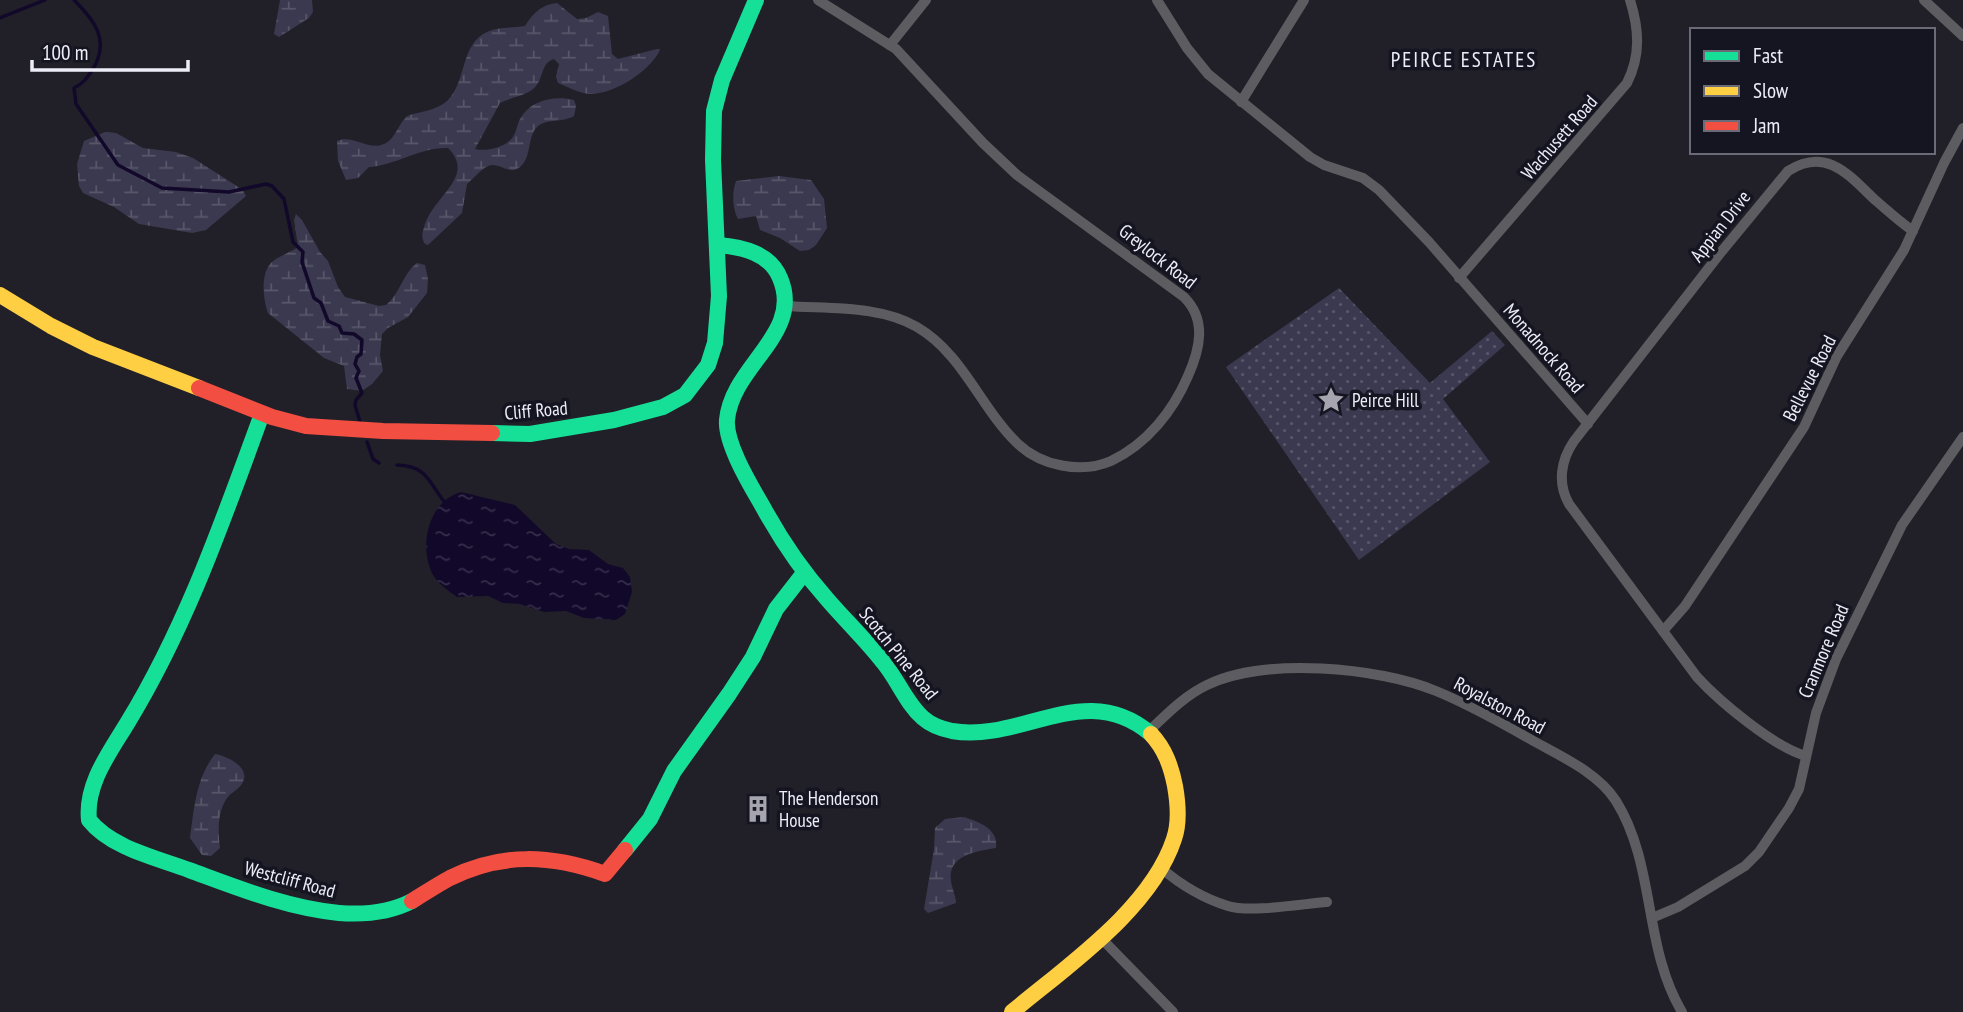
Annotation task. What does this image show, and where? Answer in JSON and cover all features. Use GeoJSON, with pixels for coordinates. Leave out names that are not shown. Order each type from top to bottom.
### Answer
{"type":"FeatureCollection","features":[{"type":"Feature","properties":{"kind":"street","name":"Cliff Road"},"geometry":{"type":"LineString","coordinates":[[0,295],[83,343],[262,414],[298,424],[333,429],[520,434],[556,431],[663,407],[690,390],[704,372],[713,351],[719,306],[713,149],[715,105],[722,80],[756,0]]}},
{"type":"Feature","properties":{"kind":"street","name":"Greylock Road"},"geometry":{"type":"LineString","coordinates":[[787,306],[873,312],[897,318],[918,328],[952,357],[1016,443],[1043,460],[1064,466],[1099,465],[1135,446],[1167,414],[1183,388],[1200,342],[1199,325],[1194,309],[1187,300],[1017,175],[890,45],[818,0]]}},
{"type":"Feature","properties":{"kind":"street"},"geometry":{"type":"LineString","coordinates":[[890,45],[926,0]]}},
{"type":"Feature","properties":{"kind":"street","name":"Monadnock Road"},"geometry":{"type":"LineString","coordinates":[[1157,0],[1200,65],[1241,102],[1315,160],[1371,183],[1429,242],[1588,424]]}},
{"type":"Feature","properties":{"kind":"street"},"geometry":{"type":"LineString","coordinates":[[1241,102],[1304,0]]}},
{"type":"Feature","properties":{"kind":"street","name":"Wachusett Road"},"geometry":{"type":"LineString","coordinates":[[1459,278],[1627,83],[1638,42],[1630,0]]}},
{"type":"Feature","properties":{"kind":"street"},"geometry":{"type":"LineString","coordinates":[[1924,0],[1963,36]]}},
{"type":"Feature","properties":{"kind":"street","name":"Bellevue Road"},"geometry":{"type":"LineString","coordinates":[[1663,631],[1685,606],[1800,434],[1837,356],[1895,267],[1963,128]]}},
{"type":"Feature","properties":{"kind":"street","name":"Appian Drive"},"geometry":{"type":"LineString","coordinates":[[1588,424],[1770,191],[1792,168],[1814,162],[1836,166],[1913,231]]}},
{"type":"Feature","properties":{"kind":"street"},"geometry":{"type":"LineString","coordinates":[[718,245],[748,250],[767,260],[783,282],[787,306]]}},
{"type":"Feature","properties":{"kind":"street","name":"Scotch Pine Road"},"geometry":{"type":"LineString","coordinates":[[787,306],[779,329],[734,391],[727,420],[733,446],[769,521],[804,573],[887,668],[925,720],[935,726],[960,732],[978,731],[1011,726],[1059,713],[1102,710],[1130,720],[1149,731],[1167,754],[1175,785],[1175,838],[1161,869],[1100,937],[1012,1012]]}},
{"type":"Feature","properties":{"kind":"street","name":"Westcliff Road"},"geometry":{"type":"LineString","coordinates":[[262,414],[206,562],[173,640],[91,789],[89,819],[93,827],[108,837],[138,851],[219,882],[284,902],[331,913],[361,915],[390,910],[479,864],[510,857],[579,864],[605,874],[650,819],[674,771],[729,694],[753,657],[776,609],[804,573]]}},
{"type":"Feature","properties":{"kind":"street"},"geometry":{"type":"LineString","coordinates":[[1588,424],[1565,458],[1562,477],[1564,496],[1711,692],[1777,743],[1806,756]]}},
{"type":"Feature","properties":{"kind":"street","name":"Cranmore Road"},"geometry":{"type":"LineString","coordinates":[[1652,918],[1678,907],[1749,863],[1797,795],[1824,685],[1906,518],[1963,437]]}},
{"type":"Feature","properties":{"kind":"street","name":"Royalston Road"},"geometry":{"type":"LineString","coordinates":[[1149,731],[1177,704],[1207,685],[1242,673],[1314,668],[1358,672],[1435,690],[1535,742],[1591,776],[1609,792],[1632,831],[1667,980],[1682,1012]]}},
{"type":"Feature","properties":{"kind":"street"},"geometry":{"type":"LineString","coordinates":[[1161,869],[1189,890],[1230,907],[1327,902]]}},
{"type":"Feature","properties":{"kind":"street"},"geometry":{"type":"LineString","coordinates":[[1100,937],[1173,1012]]}},
{"type":"Feature","properties":{"kind":"green space"},"geometry":{"type":"Polygon","coordinates":[[[280,0],[312,0],[313,12],[309,18],[279,37],[274,34],[280,0]]]}},
{"type":"Feature","properties":{"kind":"green space"},"geometry":{"type":"Polygon","coordinates":[[[557,3],[577,19],[598,12],[608,16],[612,54],[618,59],[657,49],[660,49],[659,52],[647,67],[629,81],[609,90],[590,94],[558,83],[556,77],[559,64],[554,59],[550,61],[533,89],[500,103],[475,149],[491,149],[507,143],[514,135],[524,113],[536,103],[559,98],[574,100],[574,116],[545,122],[537,127],[524,163],[520,167],[512,170],[496,165],[485,167],[467,184],[462,213],[428,245],[425,244],[422,234],[425,224],[451,186],[458,168],[448,148],[428,150],[369,167],[358,178],[346,180],[338,161],[337,141],[344,139],[378,146],[384,144],[391,139],[407,116],[433,109],[447,101],[458,84],[468,54],[478,38],[496,29],[525,26],[538,10],[557,3]]]}},
{"type":"Feature","properties":{"kind":"green space"},"geometry":{"type":"Polygon","coordinates":[[[105,132],[116,133],[143,148],[176,152],[193,158],[243,190],[246,196],[206,230],[192,233],[139,224],[114,207],[83,193],[79,186],[77,164],[84,141],[105,132]]]}},
{"type":"Feature","properties":{"kind":"green space"},"geometry":{"type":"Polygon","coordinates":[[[779,176],[811,180],[824,199],[827,228],[816,245],[809,250],[800,251],[780,238],[760,230],[756,216],[738,219],[736,215],[733,200],[736,181],[779,176]]]}},
{"type":"Feature","properties":{"kind":"green space"},"geometry":{"type":"Polygon","coordinates":[[[296,214],[328,261],[345,297],[379,306],[386,305],[412,267],[417,263],[425,265],[427,293],[408,317],[382,334],[380,355],[383,371],[362,391],[347,389],[344,366],[324,358],[268,313],[264,279],[272,262],[298,247],[294,220],[296,214]]]}},
{"type":"Feature","properties":{"kind":"green space","name":"Peirce Hill"},"geometry":{"type":"Polygon","coordinates":[[[1339,288],[1430,383],[1492,331],[1505,345],[1443,399],[1490,462],[1359,560],[1226,367],[1339,288]]]}},
{"type":"Feature","properties":{"kind":"green space"},"geometry":{"type":"Polygon","coordinates":[[[215,754],[236,763],[244,777],[241,785],[229,796],[221,810],[220,848],[211,856],[202,855],[190,838],[200,783],[215,754]]]}},
{"type":"Feature","properties":{"kind":"green space"},"geometry":{"type":"Polygon","coordinates":[[[964,817],[991,831],[996,848],[972,853],[958,860],[951,872],[956,903],[928,913],[924,909],[935,828],[945,819],[964,817]]]}},
{"type":"Feature","properties":{"kind":"water"},"geometry":{"type":"Polygon","coordinates":[[[461,492],[515,505],[556,544],[569,549],[589,550],[608,564],[623,568],[630,577],[632,592],[625,614],[616,620],[584,618],[566,611],[544,612],[520,604],[503,603],[488,596],[457,597],[447,590],[433,575],[426,551],[427,539],[429,526],[441,505],[461,492]]]}},
{"type":"Feature","properties":{"kind":"waterway"},"geometry":{"type":"LineString","coordinates":[[0,18],[45,0]]}},
{"type":"Feature","properties":{"kind":"waterway"},"geometry":{"type":"LineString","coordinates":[[74,0],[94,23],[100,40],[98,59],[93,69],[85,80],[74,88],[76,104],[118,165],[162,188],[229,192],[266,184],[272,186],[284,199],[293,242],[303,252],[302,262],[314,298],[321,303],[328,321],[339,326],[342,333],[354,334],[362,340],[361,354],[355,364],[359,371],[356,378],[362,393],[355,405],[360,422]]}},
{"type":"Feature","properties":{"kind":"waterway"},"geometry":{"type":"LineString","coordinates":[[367,442],[373,459],[379,463]]}},
{"type":"Feature","properties":{"kind":"waterway"},"geometry":{"type":"LineString","coordinates":[[397,465],[415,468],[421,472],[446,504]]}},
{"type":"Feature","properties":{"kind":"traffic: fast"},"geometry":{"type":"LineString","coordinates":[[492,433],[530,434],[614,420],[663,407],[685,395],[708,365],[715,343],[719,296],[713,160],[714,111],[722,80],[756,0]]}},
{"type":"Feature","properties":{"kind":"traffic: fast"},"geometry":{"type":"LineString","coordinates":[[718,245],[736,247],[762,257],[775,269],[785,298],[783,316],[775,333],[741,382],[732,400],[727,430],[734,453],[792,555],[883,662],[917,712],[941,728],[978,732],[1003,729],[1053,716],[1102,712],[1127,718],[1151,734]]}},
{"type":"Feature","properties":{"kind":"traffic: fast"},"geometry":{"type":"LineString","coordinates":[[262,414],[186,610],[149,685],[100,769],[91,794],[89,820],[109,838],[135,851],[244,890],[301,907],[339,913],[367,913],[386,911],[412,901]]}},
{"type":"Feature","properties":{"kind":"traffic: fast"},"geometry":{"type":"LineString","coordinates":[[625,850],[650,819],[674,771],[729,694],[753,657],[776,609],[804,573]]}},
{"type":"Feature","properties":{"kind":"traffic: slow"},"geometry":{"type":"LineString","coordinates":[[0,295],[51,326],[93,347],[199,388]]}},
{"type":"Feature","properties":{"kind":"traffic: slow"},"geometry":{"type":"LineString","coordinates":[[1012,1012],[1105,934],[1147,889],[1163,865],[1176,833],[1178,806],[1169,765],[1164,752],[1151,734]]}},
{"type":"Feature","properties":{"kind":"traffic: jam"},"geometry":{"type":"LineString","coordinates":[[199,388],[272,417],[306,426],[383,431],[492,433]]}},
{"type":"Feature","properties":{"kind":"traffic: jam"},"geometry":{"type":"LineString","coordinates":[[412,901],[450,878],[508,860],[546,860],[605,874],[625,850]]}},
{"type":"Feature","properties":{"kind":"place","name":"Peirce Hill"},"geometry":{"type":"Point","coordinates":[1331,400]}},
{"type":"Feature","properties":{"kind":"place","name":"The Henderson House"},"geometry":{"type":"Point","coordinates":[758,809]}},
{"type":"Feature","properties":{"kind":"district","name":"PEIRCE ESTATES"},"geometry":{"type":"Point","coordinates":[1464,59]}}]}
